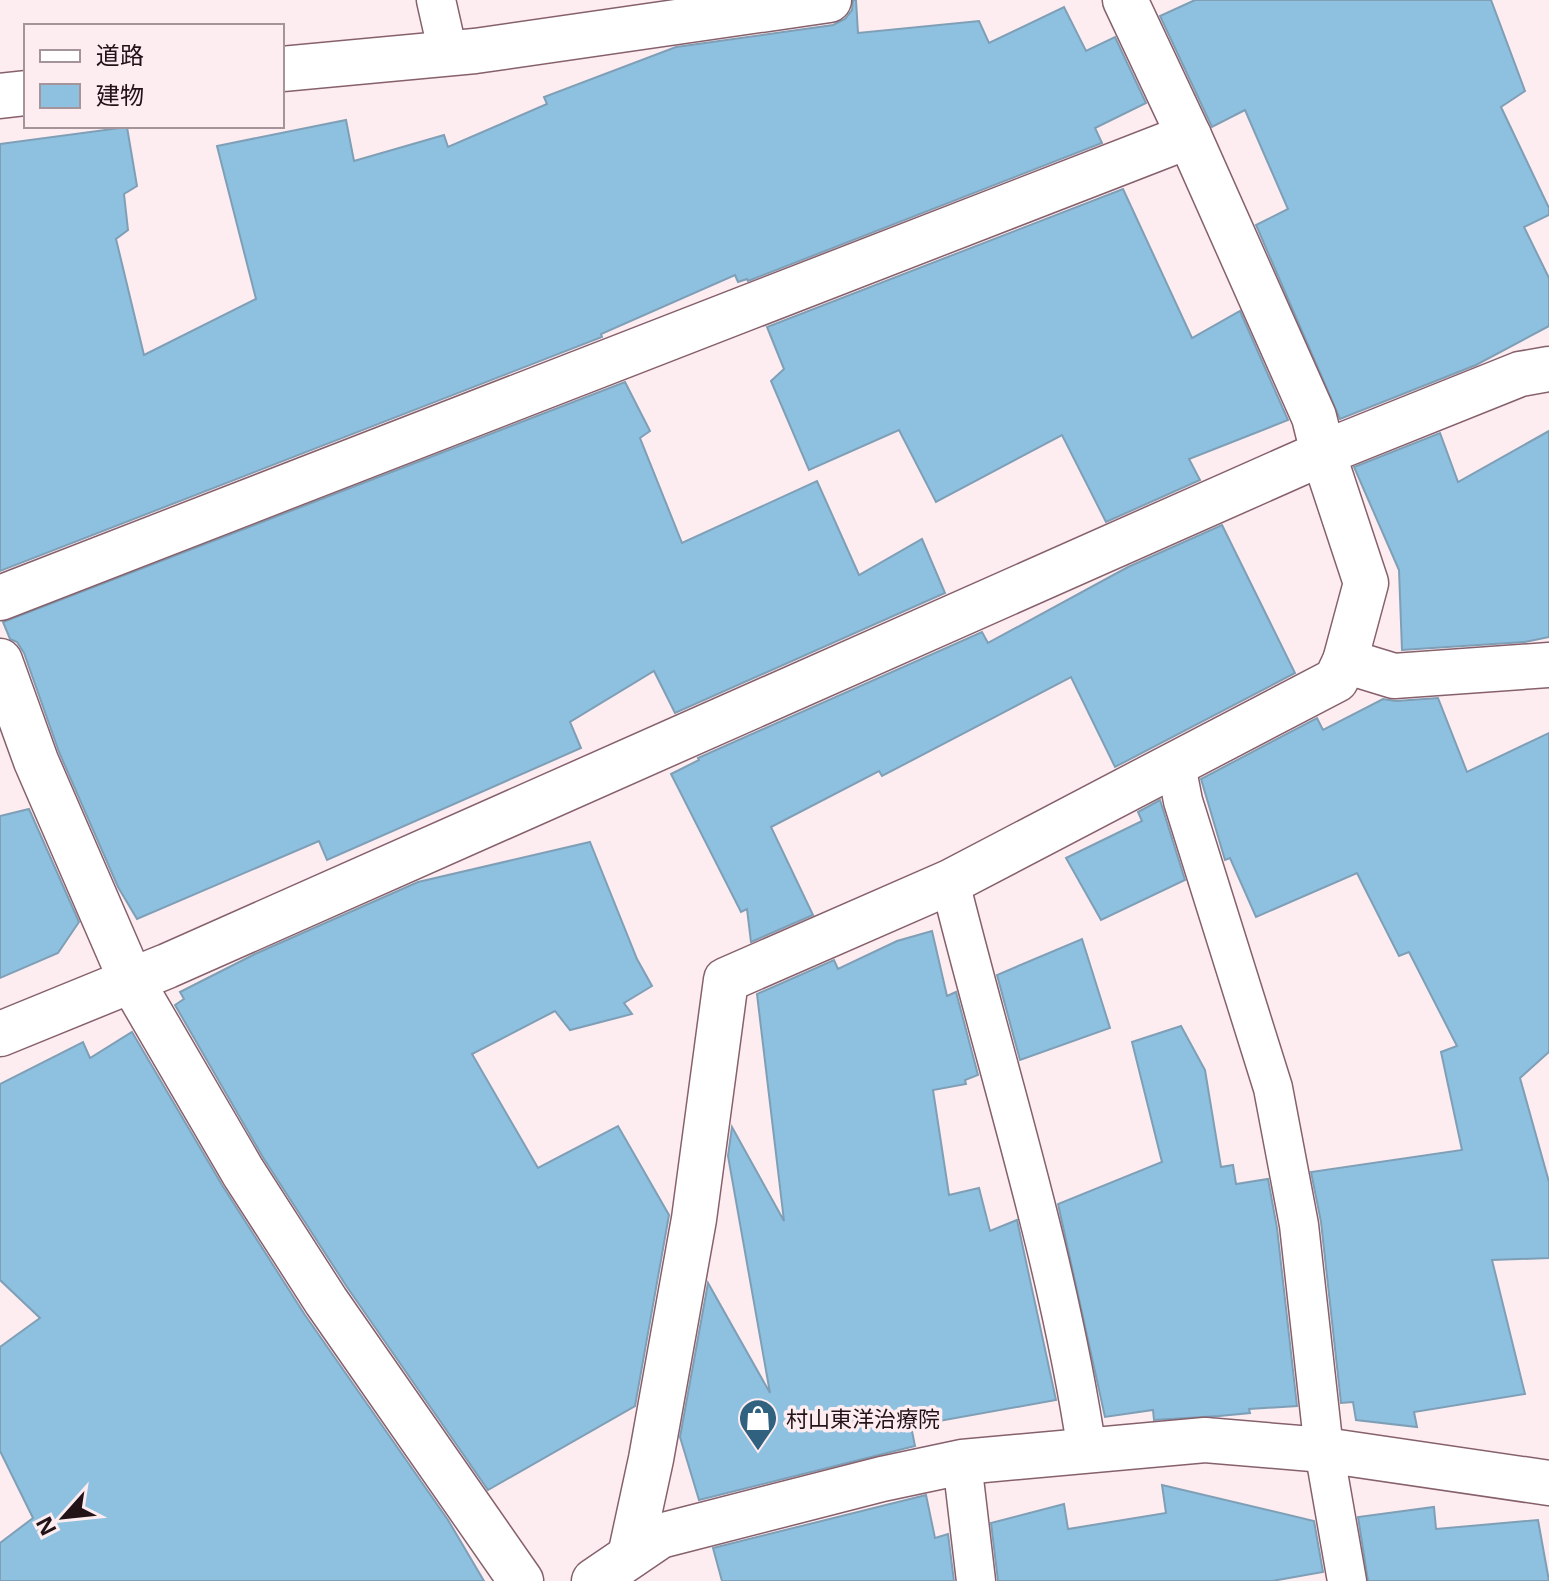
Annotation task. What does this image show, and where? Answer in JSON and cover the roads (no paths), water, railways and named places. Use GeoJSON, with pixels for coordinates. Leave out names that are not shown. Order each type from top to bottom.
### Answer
{"type":"FeatureCollection","features":[{"type":"Feature","properties":{"kind":"street"},"geometry":{"type":"LineString","coordinates":[[284,69],[448,53],[829,0]]}},
{"type":"Feature","properties":{"kind":"street"},"geometry":{"type":"LineString","coordinates":[[630,1556],[651,1459],[694,1219],[726,980],[950,882],[1336,680],[1345,661],[1366,583],[1314,417],[1125,0]]}},
{"type":"Feature","properties":{"kind":"street"},"geometry":{"type":"LineString","coordinates":[[0,598],[1189,136]]}},
{"type":"Feature","properties":{"kind":"street"},"geometry":{"type":"LineString","coordinates":[[0,1034],[131,980],[1323,453],[1520,374],[1549,369]]}},
{"type":"Feature","properties":{"kind":"street"},"geometry":{"type":"LineString","coordinates":[[0,661],[36,761],[131,980],[243,1172],[326,1301],[521,1581]]}},
{"type":"Feature","properties":{"kind":"street"},"geometry":{"type":"LineString","coordinates":[[1345,661],[1394,676],[1549,665]]}},
{"type":"Feature","properties":{"kind":"street"},"geometry":{"type":"LineString","coordinates":[[594,1581],[660,1536],[882,1479],[962,1462],[1205,1440],[1324,1450],[1549,1483]]}},
{"type":"Feature","properties":{"kind":"lane"},"geometry":{"type":"LineString","coordinates":[[436,0],[448,53]]}},
{"type":"Feature","properties":{"kind":"lane"},"geometry":{"type":"LineString","coordinates":[[1176,765],[1183,801],[1273,1088],[1299,1225],[1324,1450],[1347,1581]]}},
{"type":"Feature","properties":{"kind":"lane"},"geometry":{"type":"LineString","coordinates":[[950,882],[1031,1185],[1081,1408],[1087,1451]]}},
{"type":"Feature","properties":{"kind":"lane"},"geometry":{"type":"LineString","coordinates":[[962,1462],[976,1581]]}},
{"type":"Feature","properties":{"kind":"place","name":"村山東洋治療院"},"geometry":{"type":"Point","coordinates":[758,1452]}}]}
